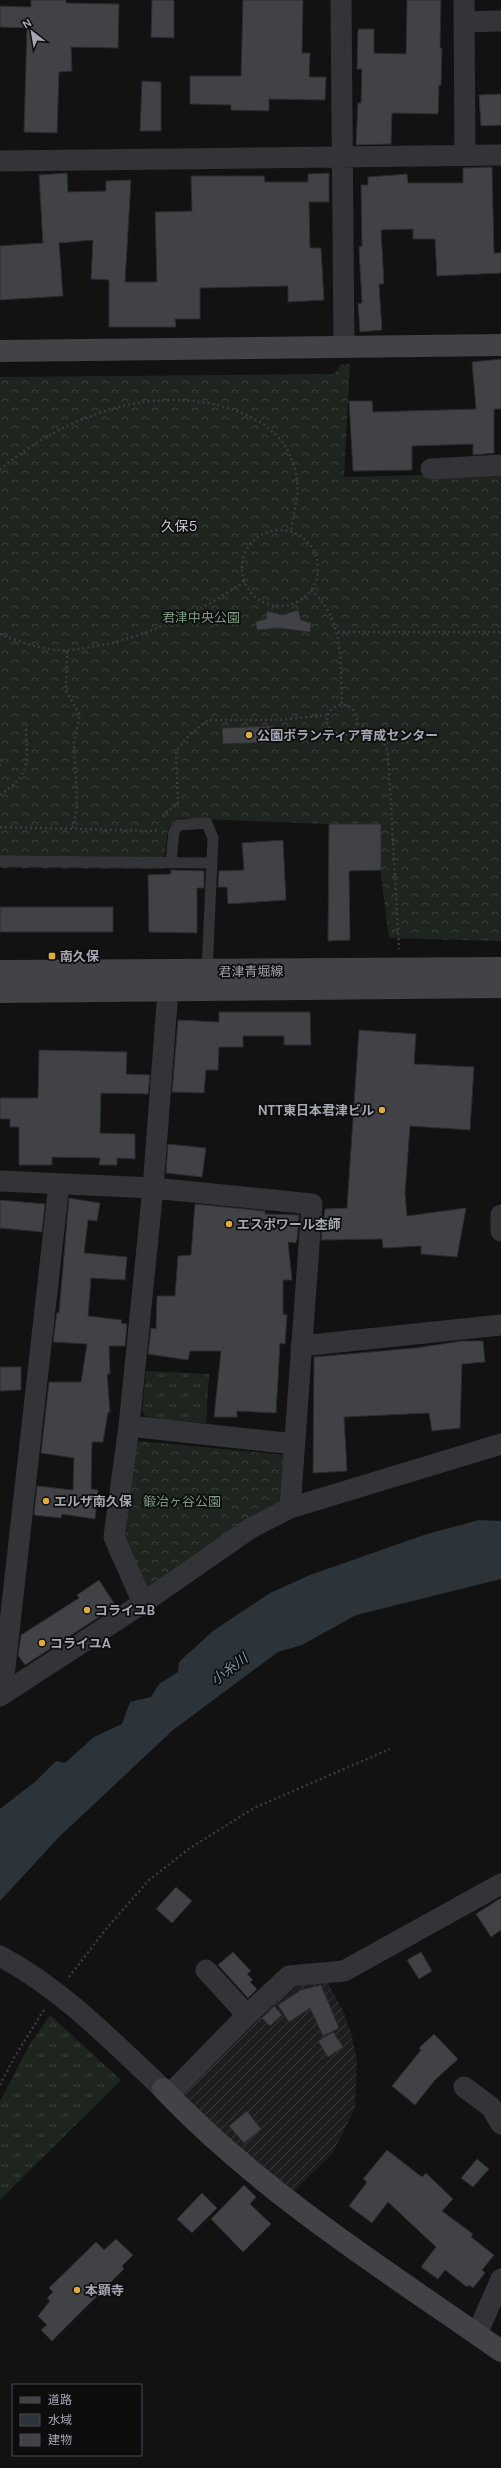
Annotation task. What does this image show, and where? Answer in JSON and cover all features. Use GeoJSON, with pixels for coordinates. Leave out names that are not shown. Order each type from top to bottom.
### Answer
{"type":"FeatureCollection","features":[{"type":"Feature","properties":{"kind":"main road"},"geometry":{"type":"LineString","coordinates":[[0,351],[501,345]]}},
{"type":"Feature","properties":{"kind":"main road","name":"君津青堀線"},"geometry":{"type":"LineString","coordinates":[[0,971],[207,971],[501,968]]}},
{"type":"Feature","properties":{"kind":"main road","name":"君津青堀線"},"geometry":{"type":"LineString","coordinates":[[0,992],[501,987]]}},
{"type":"Feature","properties":{"kind":"main road"},"geometry":{"type":"LineString","coordinates":[[166,2092],[229,2152],[276,2192],[501,2351]]}},
{"type":"Feature","properties":{"kind":"street"},"geometry":{"type":"LineString","coordinates":[[340,0],[344,347]]}},
{"type":"Feature","properties":{"kind":"street"},"geometry":{"type":"LineString","coordinates":[[464,0],[465,155]]}},
{"type":"Feature","properties":{"kind":"street"},"geometry":{"type":"LineString","coordinates":[[464,22],[501,22]]}},
{"type":"Feature","properties":{"kind":"street"},"geometry":{"type":"LineString","coordinates":[[0,161],[501,155]]}},
{"type":"Feature","properties":{"kind":"street"},"geometry":{"type":"LineString","coordinates":[[431,469],[501,465]]}},
{"type":"Feature","properties":{"kind":"street"},"geometry":{"type":"LineString","coordinates":[[143,1603],[114,1537],[129,1426],[153,1188],[168,990]]}},
{"type":"Feature","properties":{"kind":"street"},"geometry":{"type":"LineString","coordinates":[[0,1182],[153,1188],[312,1204],[290,1508]]}},
{"type":"Feature","properties":{"kind":"street"},"geometry":{"type":"LineString","coordinates":[[1,1695],[59,1184]]}},
{"type":"Feature","properties":{"kind":"street"},"geometry":{"type":"LineString","coordinates":[[501,1215],[501,1231]]}},
{"type":"Feature","properties":{"kind":"street"},"geometry":{"type":"LineString","coordinates":[[301,1346],[501,1325]]}},
{"type":"Feature","properties":{"kind":"street"},"geometry":{"type":"LineString","coordinates":[[129,1426],[294,1444]]}},
{"type":"Feature","properties":{"kind":"street"},"geometry":{"type":"LineString","coordinates":[[1,1695],[143,1603],[251,1528],[290,1508],[501,1444]]}},
{"type":"Feature","properties":{"kind":"street"},"geometry":{"type":"LineString","coordinates":[[0,1956],[22,1968],[56,1992],[89,2019],[166,2092],[289,1976],[344,1971],[501,1884]]}},
{"type":"Feature","properties":{"kind":"street"},"geometry":{"type":"LineString","coordinates":[[206,1970],[247,2015]]}},
{"type":"Feature","properties":{"kind":"street"},"geometry":{"type":"LineString","coordinates":[[464,2088],[491,2107],[501,2124]]}},
{"type":"Feature","properties":{"kind":"street"},"geometry":{"type":"LineString","coordinates":[[477,2334],[501,2279]]}},
{"type":"Feature","properties":{"kind":"lane"},"geometry":{"type":"LineString","coordinates":[[171,862],[174,831],[179,825],[207,823],[214,838],[211,863],[207,971]]}},
{"type":"Feature","properties":{"kind":"lane"},"geometry":{"type":"LineString","coordinates":[[0,861],[211,863]]}},
{"type":"Feature","properties":{"kind":"path"},"geometry":{"type":"LineString","coordinates":[[0,470],[33,445],[63,428],[103,412],[167,399],[197,400],[231,408],[263,422],[286,444],[297,480],[291,531]]}},
{"type":"Feature","properties":{"kind":"path"},"geometry":{"type":"LineString","coordinates":[[270,531],[291,531],[309,542],[316,555],[318,569],[311,590],[298,601],[287,605],[276,606],[264,602],[255,596],[245,581],[243,561],[252,542],[270,531]]}},
{"type":"Feature","properties":{"kind":"path"},"geometry":{"type":"LineString","coordinates":[[0,634],[23,643],[67,651],[121,640],[184,617],[223,598],[245,581]]}},
{"type":"Feature","properties":{"kind":"path"},"geometry":{"type":"LineString","coordinates":[[311,590],[323,600],[338,632],[342,705]]}},
{"type":"Feature","properties":{"kind":"path"},"geometry":{"type":"LineString","coordinates":[[338,632],[501,632]]}},
{"type":"Feature","properties":{"kind":"path"},"geometry":{"type":"LineString","coordinates":[[67,651],[66,691],[80,715],[74,742],[77,805],[73,828]]}},
{"type":"Feature","properties":{"kind":"path"},"geometry":{"type":"LineString","coordinates":[[342,705],[347,706],[356,713],[357,724],[353,731],[346,735],[338,735],[331,730],[328,723],[328,715],[333,708],[342,705]]}},
{"type":"Feature","properties":{"kind":"path"},"geometry":{"type":"LineString","coordinates":[[0,827],[155,831],[163,824],[165,813],[178,804],[176,751],[190,734],[208,720],[279,720],[328,715]]}},
{"type":"Feature","properties":{"kind":"path"},"geometry":{"type":"LineString","coordinates":[[357,724],[370,727],[379,735],[388,753],[400,969]]}},
{"type":"Feature","properties":{"kind":"path"},"geometry":{"type":"LineString","coordinates":[[0,795],[22,777],[26,768],[26,725]]}},
{"type":"Feature","properties":{"kind":"path"},"geometry":{"type":"LineString","coordinates":[[0,760],[0,767]]}},
{"type":"Feature","properties":{"kind":"path"},"geometry":{"type":"LineString","coordinates":[[0,2085],[32,2027],[56,1992],[106,1929],[149,1880],[190,1848],[254,1808],[390,1749]]}},
{"type":"Feature","properties":{"kind":"shaded area"},"geometry":{"type":"Polygon","coordinates":[[[327,1981],[343,2011],[352,2036],[357,2062],[355,2108],[333,2153],[293,2192],[219,2134],[185,2096],[183,2086],[291,1985],[327,1981]]]}},
{"type":"Feature","properties":{"kind":"green space","name":"君津中央公園"},"geometry":{"type":"Polygon","coordinates":[[[350,364],[344,477],[501,473],[501,941],[389,938],[375,826],[179,818],[168,828],[163,869],[0,868],[0,377],[334,374],[341,365],[350,364]]]}},
{"type":"Feature","properties":{"kind":"green space"},"geometry":{"type":"Polygon","coordinates":[[[146,1371],[209,1374],[206,1423],[149,1419],[142,1412],[146,1371]]]}},
{"type":"Feature","properties":{"kind":"green space","name":"鍛冶ヶ谷公園"},"geometry":{"type":"Polygon","coordinates":[[[139,1441],[285,1455],[284,1498],[274,1508],[153,1589],[142,1584],[122,1541],[135,1445],[139,1441]]]}},
{"type":"Feature","properties":{"kind":"green space"},"geometry":{"type":"Polygon","coordinates":[[[50,2015],[121,2080],[0,2200],[0,2101],[29,2046],[50,2015]]]}},
{"type":"Feature","properties":{"kind":"water","name":"小糸川"},"geometry":{"type":"Polygon","coordinates":[[[479,1520],[501,1521],[501,1579],[356,1615],[302,1645],[278,1652],[173,1730],[59,1837],[0,1901],[0,1809],[36,1781],[56,1761],[65,1763],[94,1737],[122,1724],[130,1702],[151,1697],[159,1684],[178,1672],[179,1662],[213,1631],[270,1593],[310,1575],[427,1534],[479,1520]]]}},
{"type":"Feature","properties":{"kind":"building"},"geometry":{"type":"Polygon","coordinates":[[[31,0],[66,0],[66,3],[119,4],[118,48],[71,47],[72,71],[59,72],[57,133],[24,132],[27,28],[0,27],[0,6],[31,7],[31,0]]]}},
{"type":"Feature","properties":{"kind":"building"},"geometry":{"type":"Polygon","coordinates":[[[152,0],[174,0],[174,38],[151,37],[152,0]]]}},
{"type":"Feature","properties":{"kind":"building"},"geometry":{"type":"Polygon","coordinates":[[[243,0],[303,0],[302,53],[310,53],[309,77],[326,77],[325,100],[269,99],[269,111],[231,110],[231,105],[190,104],[190,76],[241,76],[243,0]]]}},
{"type":"Feature","properties":{"kind":"building"},"geometry":{"type":"Polygon","coordinates":[[[407,0],[441,0],[440,48],[442,48],[441,85],[439,85],[438,114],[392,113],[391,144],[356,145],[358,103],[361,103],[362,69],[357,69],[358,29],[374,29],[374,53],[406,54],[407,0]]]}},
{"type":"Feature","properties":{"kind":"building"},"geometry":{"type":"Polygon","coordinates":[[[142,81],[161,82],[161,131],[140,131],[142,81]]]}},
{"type":"Feature","properties":{"kind":"building"},"geometry":{"type":"Polygon","coordinates":[[[501,94],[501,125],[481,126],[479,95],[501,94]]]}},
{"type":"Feature","properties":{"kind":"building"},"geometry":{"type":"Polygon","coordinates":[[[492,167],[494,253],[501,253],[501,273],[437,276],[435,239],[413,239],[413,229],[381,230],[384,284],[379,284],[382,330],[360,332],[358,304],[362,303],[359,247],[362,246],[361,185],[368,185],[368,177],[407,174],[408,183],[463,183],[463,168],[492,167]]]}},
{"type":"Feature","properties":{"kind":"building"},"geometry":{"type":"Polygon","coordinates":[[[67,173],[68,192],[106,191],[106,181],[131,180],[125,282],[157,282],[155,212],[192,211],[191,176],[264,176],[265,182],[308,182],[308,174],[329,173],[329,202],[309,202],[310,248],[321,248],[324,300],[288,302],[288,286],[200,288],[200,319],[175,319],[176,327],[109,327],[109,280],[91,279],[93,240],[59,243],[63,296],[0,300],[0,246],[43,243],[39,175],[67,173]]]}},
{"type":"Feature","properties":{"kind":"building"},"geometry":{"type":"Polygon","coordinates":[[[501,359],[501,409],[494,409],[494,453],[473,455],[473,444],[412,446],[412,470],[353,471],[349,401],[372,401],[373,412],[476,409],[472,362],[501,359]]]}},
{"type":"Feature","properties":{"kind":"building"},"geometry":{"type":"Polygon","coordinates":[[[298,610],[301,620],[311,623],[310,632],[278,628],[257,630],[255,622],[266,619],[267,611],[282,615],[298,610]]]}},
{"type":"Feature","properties":{"kind":"building","name":"公園ボランティア育成センター"},"geometry":{"type":"Polygon","coordinates":[[[274,726],[275,742],[223,744],[222,728],[274,726]]]}},
{"type":"Feature","properties":{"kind":"building"},"geometry":{"type":"Polygon","coordinates":[[[329,824],[381,824],[381,870],[349,871],[350,940],[328,941],[329,824]]]}},
{"type":"Feature","properties":{"kind":"building"},"geometry":{"type":"Polygon","coordinates":[[[283,840],[286,900],[228,904],[227,887],[218,887],[219,871],[244,870],[242,843],[283,840]]]}},
{"type":"Feature","properties":{"kind":"building"},"geometry":{"type":"Polygon","coordinates":[[[171,870],[204,871],[204,888],[197,888],[197,933],[149,932],[148,875],[171,874],[171,870]]]}},
{"type":"Feature","properties":{"kind":"building"},"geometry":{"type":"Polygon","coordinates":[[[0,907],[113,907],[113,932],[0,932],[0,907]]]}},
{"type":"Feature","properties":{"kind":"building"},"geometry":{"type":"Polygon","coordinates":[[[219,1012],[310,1012],[311,1045],[284,1045],[284,1036],[243,1036],[243,1047],[219,1047],[218,1070],[206,1070],[204,1093],[172,1092],[178,1020],[219,1022],[219,1012]]]}},
{"type":"Feature","properties":{"kind":"building"},"geometry":{"type":"Polygon","coordinates":[[[359,1030],[416,1034],[414,1064],[474,1067],[470,1130],[410,1126],[405,1193],[407,1216],[466,1208],[457,1257],[421,1254],[421,1246],[383,1248],[382,1239],[321,1240],[325,1209],[347,1208],[359,1030]]]}},
{"type":"Feature","properties":{"kind":"building"},"geometry":{"type":"Polygon","coordinates":[[[39,1050],[127,1052],[126,1074],[150,1075],[148,1094],[101,1093],[100,1133],[135,1134],[135,1159],[117,1158],[117,1165],[99,1165],[100,1158],[52,1157],[52,1165],[19,1165],[19,1127],[10,1127],[10,1119],[0,1119],[0,1098],[38,1098],[39,1050]]]}},
{"type":"Feature","properties":{"kind":"building"},"geometry":{"type":"Polygon","coordinates":[[[168,1144],[206,1148],[202,1177],[166,1173],[168,1144]]]}},
{"type":"Feature","properties":{"kind":"building"},"geometry":{"type":"Polygon","coordinates":[[[69,1198],[100,1203],[97,1221],[88,1220],[84,1253],[127,1257],[125,1280],[91,1278],[88,1316],[122,1320],[121,1323],[127,1324],[125,1346],[109,1346],[110,1374],[107,1374],[110,1412],[108,1412],[103,1442],[92,1442],[91,1489],[98,1490],[95,1519],[62,1514],[61,1518],[34,1515],[37,1486],[73,1490],[74,1458],[41,1453],[49,1382],[81,1382],[87,1344],[53,1342],[57,1312],[59,1313],[69,1198]]]}},
{"type":"Feature","properties":{"kind":"building"},"geometry":{"type":"Polygon","coordinates":[[[0,1200],[45,1204],[42,1232],[0,1228],[0,1200]]]}},
{"type":"Feature","properties":{"kind":"building"},"geometry":{"type":"Polygon","coordinates":[[[195,1204],[265,1211],[265,1214],[299,1215],[297,1240],[295,1243],[288,1242],[292,1280],[283,1280],[283,1314],[287,1315],[285,1344],[280,1343],[276,1413],[237,1411],[237,1417],[214,1417],[221,1351],[190,1351],[188,1360],[148,1354],[151,1328],[156,1329],[157,1296],[175,1296],[178,1256],[191,1255],[195,1204]]]}},
{"type":"Feature","properties":{"kind":"building"},"geometry":{"type":"Polygon","coordinates":[[[462,1341],[483,1341],[485,1362],[462,1364],[460,1428],[432,1431],[429,1413],[344,1417],[347,1471],[313,1473],[314,1357],[415,1348],[462,1341]]]}},
{"type":"Feature","properties":{"kind":"building"},"geometry":{"type":"Polygon","coordinates":[[[0,1367],[21,1367],[21,1390],[0,1391],[0,1367]]]}},
{"type":"Feature","properties":{"kind":"building"},"geometry":{"type":"Polygon","coordinates":[[[99,1580],[116,1606],[25,1665],[18,1655],[21,1635],[79,1598],[77,1595],[99,1580]]]}},
{"type":"Feature","properties":{"kind":"building"},"geometry":{"type":"Polygon","coordinates":[[[176,1887],[192,1901],[172,1923],[156,1909],[176,1887]]]}},
{"type":"Feature","properties":{"kind":"building"},"geometry":{"type":"Polygon","coordinates":[[[501,1898],[501,1930],[491,1937],[476,1914],[501,1898]]]}},
{"type":"Feature","properties":{"kind":"building"},"geometry":{"type":"Polygon","coordinates":[[[233,1952],[251,1971],[247,1974],[253,1980],[250,1982],[257,1989],[248,1998],[218,1965],[233,1952]]]}},
{"type":"Feature","properties":{"kind":"building"},"geometry":{"type":"Polygon","coordinates":[[[421,1952],[432,1971],[419,1979],[407,1960],[421,1952]]]}},
{"type":"Feature","properties":{"kind":"building"},"geometry":{"type":"Polygon","coordinates":[[[321,1985],[339,2028],[323,2036],[310,2008],[289,2022],[278,2005],[301,1990],[321,1985]]]}},
{"type":"Feature","properties":{"kind":"building"},"geometry":{"type":"Polygon","coordinates":[[[274,2006],[282,2015],[270,2026],[262,2018],[274,2006]]]}},
{"type":"Feature","properties":{"kind":"building"},"geometry":{"type":"Polygon","coordinates":[[[333,2032],[343,2047],[328,2057],[318,2041],[333,2032]]]}},
{"type":"Feature","properties":{"kind":"building"},"geometry":{"type":"Polygon","coordinates":[[[434,2034],[458,2059],[435,2080],[415,2105],[392,2086],[421,2050],[419,2048],[434,2034]]]}},
{"type":"Feature","properties":{"kind":"building"},"geometry":{"type":"Polygon","coordinates":[[[247,2111],[261,2129],[244,2143],[229,2126],[247,2111]]]}},
{"type":"Feature","properties":{"kind":"building"},"geometry":{"type":"Polygon","coordinates":[[[387,2150],[422,2177],[426,2173],[453,2199],[442,2211],[473,2234],[471,2237],[494,2255],[482,2270],[485,2273],[473,2288],[469,2285],[467,2287],[445,2270],[438,2279],[421,2267],[436,2247],[388,2202],[372,2223],[349,2206],[367,2182],[363,2179],[387,2150]]]}},
{"type":"Feature","properties":{"kind":"building"},"geometry":{"type":"Polygon","coordinates":[[[477,2159],[489,2169],[473,2187],[461,2178],[477,2159]]]}},
{"type":"Feature","properties":{"kind":"building"},"geometry":{"type":"Polygon","coordinates":[[[244,2185],[256,2197],[250,2204],[271,2224],[243,2252],[211,2219],[244,2185]]]}},
{"type":"Feature","properties":{"kind":"building"},"geometry":{"type":"Polygon","coordinates":[[[202,2193],[217,2208],[192,2233],[177,2219],[202,2193]]]}},
{"type":"Feature","properties":{"kind":"building","name":"本顕寺"},"geometry":{"type":"Polygon","coordinates":[[[116,2239],[133,2255],[122,2266],[124,2269],[52,2341],[41,2330],[47,2325],[38,2316],[50,2301],[47,2298],[53,2292],[49,2288],[96,2242],[104,2250],[116,2239]]]}},
{"type":"Feature","properties":{"kind":"place","name":"公園ボランティア育成センター"},"geometry":{"type":"Point","coordinates":[249,735]}},
{"type":"Feature","properties":{"kind":"place","name":"南久保"},"geometry":{"type":"Point","coordinates":[52,956]}},
{"type":"Feature","properties":{"kind":"place","name":"NTT東日本君津ビル"},"geometry":{"type":"Point","coordinates":[382,1110]}},
{"type":"Feature","properties":{"kind":"place","name":"エスポワール杢師"},"geometry":{"type":"Point","coordinates":[229,1224]}},
{"type":"Feature","properties":{"kind":"place","name":"エルザ南久保"},"geometry":{"type":"Point","coordinates":[46,1501]}},
{"type":"Feature","properties":{"kind":"place","name":"コライユB"},"geometry":{"type":"Point","coordinates":[87,1610]}},
{"type":"Feature","properties":{"kind":"place","name":"コライユA"},"geometry":{"type":"Point","coordinates":[42,1643]}},
{"type":"Feature","properties":{"kind":"place","name":"本顕寺"},"geometry":{"type":"Point","coordinates":[77,2290]}},
{"type":"Feature","properties":{"kind":"district","name":"久保5"},"geometry":{"type":"Point","coordinates":[179,526]}}]}
